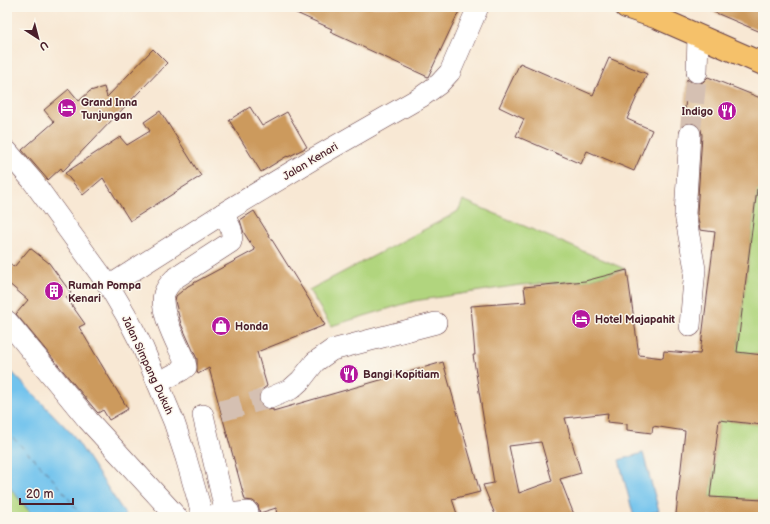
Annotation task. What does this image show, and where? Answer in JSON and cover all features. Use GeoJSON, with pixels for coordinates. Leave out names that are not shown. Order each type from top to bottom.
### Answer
{"type":"FeatureCollection","features":[{"type":"Feature","properties":{"kind":"main road"},"geometry":{"type":"LineString","coordinates":[[626,7],[653,13],[698,36],[763,64]]}},
{"type":"Feature","properties":{"kind":"street","name":"Jalan Kenari"},"geometry":{"type":"LineString","coordinates":[[109,286],[222,214],[318,156],[420,98],[440,84],[450,72],[478,7]]}},
{"type":"Feature","properties":{"kind":"street"},"geometry":{"type":"LineString","coordinates":[[698,36],[698,72]]}},
{"type":"Feature","properties":{"kind":"street"},"geometry":{"type":"LineString","coordinates":[[690,134],[685,214],[695,269],[690,326]]}},
{"type":"Feature","properties":{"kind":"street","name":"Jalan Simpang Dukuh"},"geometry":{"type":"LineString","coordinates":[[7,151],[32,180],[109,286],[126,315],[143,348],[174,422],[203,517]]}},
{"type":"Feature","properties":{"kind":"street"},"geometry":{"type":"LineString","coordinates":[[158,383],[186,367],[165,314],[164,294],[168,285],[174,279],[231,242],[233,234],[222,214]]}},
{"type":"Feature","properties":{"kind":"street"},"geometry":{"type":"LineString","coordinates":[[7,321],[88,420],[177,517]]}},
{"type":"Feature","properties":{"kind":"street"},"geometry":{"type":"LineString","coordinates":[[270,398],[291,389],[301,380],[315,362],[332,350],[436,323]]}},
{"type":"Feature","properties":{"kind":"street"},"geometry":{"type":"LineString","coordinates":[[174,422],[212,413],[216,515],[248,512]]}},
{"type":"Feature","properties":{"kind":"green space"},"geometry":{"type":"Polygon","coordinates":[[[757,189],[763,192],[763,355],[737,352],[757,189]]]}},
{"type":"Feature","properties":{"kind":"green space"},"geometry":{"type":"Polygon","coordinates":[[[463,200],[625,269],[585,281],[520,285],[414,301],[331,326],[309,290],[450,216],[458,211],[463,200]]]}},
{"type":"Feature","properties":{"kind":"green space"},"geometry":{"type":"Polygon","coordinates":[[[723,387],[732,388],[729,421],[763,425],[763,500],[710,497],[723,387]]]}},
{"type":"Feature","properties":{"kind":"green space"},"geometry":{"type":"Polygon","coordinates":[[[7,484],[34,517],[7,517],[7,484]]]}},
{"type":"Feature","properties":{"kind":"water"},"geometry":{"type":"Polygon","coordinates":[[[7,367],[73,435],[127,517],[34,517],[7,484],[7,367]]]}},
{"type":"Feature","properties":{"kind":"water"},"geometry":{"type":"Polygon","coordinates":[[[643,453],[659,511],[634,517],[619,460],[643,453]]]}},
{"type":"Feature","properties":{"kind":"building"},"geometry":{"type":"Polygon","coordinates":[[[283,7],[461,7],[428,77],[330,32],[332,29],[283,7]]]}},
{"type":"Feature","properties":{"kind":"building"},"geometry":{"type":"Polygon","coordinates":[[[702,7],[763,7],[763,33],[702,7]]]}},
{"type":"Feature","properties":{"kind":"building"},"geometry":{"type":"Polygon","coordinates":[[[153,49],[167,63],[63,171],[61,168],[48,180],[22,150],[54,122],[44,110],[69,89],[79,101],[90,91],[104,87],[107,97],[153,49]]]}},
{"type":"Feature","properties":{"kind":"building"},"geometry":{"type":"Polygon","coordinates":[[[609,58],[647,74],[627,119],[652,130],[634,171],[587,151],[581,164],[516,136],[524,119],[499,107],[520,63],[593,95],[609,58]]]}},
{"type":"Feature","properties":{"kind":"building","name":"Hotel Majapahit"},"geometry":{"type":"Polygon","coordinates":[[[708,77],[763,99],[763,192],[757,189],[737,352],[763,355],[763,425],[719,420],[710,497],[763,500],[763,517],[682,517],[682,515],[676,514],[685,431],[653,426],[652,433],[627,430],[627,424],[607,422],[608,413],[565,418],[581,473],[560,479],[575,517],[496,517],[483,485],[494,483],[473,355],[475,355],[471,306],[526,302],[524,287],[585,281],[627,270],[639,355],[663,358],[664,351],[700,354],[715,232],[700,230],[697,213],[702,135],[701,129],[697,124],[691,122],[684,124],[687,79],[697,84],[703,82],[708,77]],[[541,442],[509,446],[519,493],[552,481],[541,442]]]}},
{"type":"Feature","properties":{"kind":"building"},"geometry":{"type":"Polygon","coordinates":[[[250,107],[262,126],[287,112],[307,147],[288,157],[287,156],[261,172],[229,120],[250,107]]]}},
{"type":"Feature","properties":{"kind":"building"},"geometry":{"type":"Polygon","coordinates":[[[160,111],[201,176],[130,221],[103,178],[83,195],[65,173],[120,137],[127,145],[150,131],[144,122],[160,111]]]}},
{"type":"Feature","properties":{"kind":"building"},"geometry":{"type":"Polygon","coordinates":[[[254,211],[325,325],[257,352],[267,386],[260,391],[258,397],[259,403],[263,408],[268,410],[273,409],[273,411],[443,362],[480,492],[452,499],[458,517],[277,517],[276,508],[260,513],[258,505],[253,501],[245,500],[209,368],[198,374],[197,359],[181,324],[175,301],[176,296],[188,286],[255,250],[244,233],[240,220],[254,211]]]}},
{"type":"Feature","properties":{"kind":"building"},"geometry":{"type":"Polygon","coordinates":[[[30,248],[49,263],[71,293],[66,297],[85,324],[79,327],[128,409],[109,420],[103,410],[98,413],[97,412],[16,314],[28,300],[7,282],[7,261],[14,267],[30,248]]]}},
{"type":"Feature","properties":{"kind":"ferry route"},"geometry":{"type":"LineString","coordinates":[[7,432],[56,483],[81,517]]}},
{"type":"Feature","properties":{"kind":"tunnel"},"geometry":{"type":"LineString","coordinates":[[690,134],[697,72]]}},
{"type":"Feature","properties":{"kind":"tunnel"},"geometry":{"type":"LineString","coordinates":[[221,411],[270,398]]}},
{"type":"Feature","properties":{"kind":"place","name":"Grand Inna Tunjungan"},"geometry":{"type":"Point","coordinates":[67,108]}},
{"type":"Feature","properties":{"kind":"place","name":"Indigo"},"geometry":{"type":"Point","coordinates":[727,111]}},
{"type":"Feature","properties":{"kind":"place","name":"Rumah Pompa Kenari"},"geometry":{"type":"Point","coordinates":[54,291]}},
{"type":"Feature","properties":{"kind":"place","name":"Hotel Majapahit"},"geometry":{"type":"Point","coordinates":[581,319]}},
{"type":"Feature","properties":{"kind":"place","name":"Honda"},"geometry":{"type":"Point","coordinates":[221,326]}},
{"type":"Feature","properties":{"kind":"place","name":"Bangi Kopitiam"},"geometry":{"type":"Point","coordinates":[349,374]}}]}
